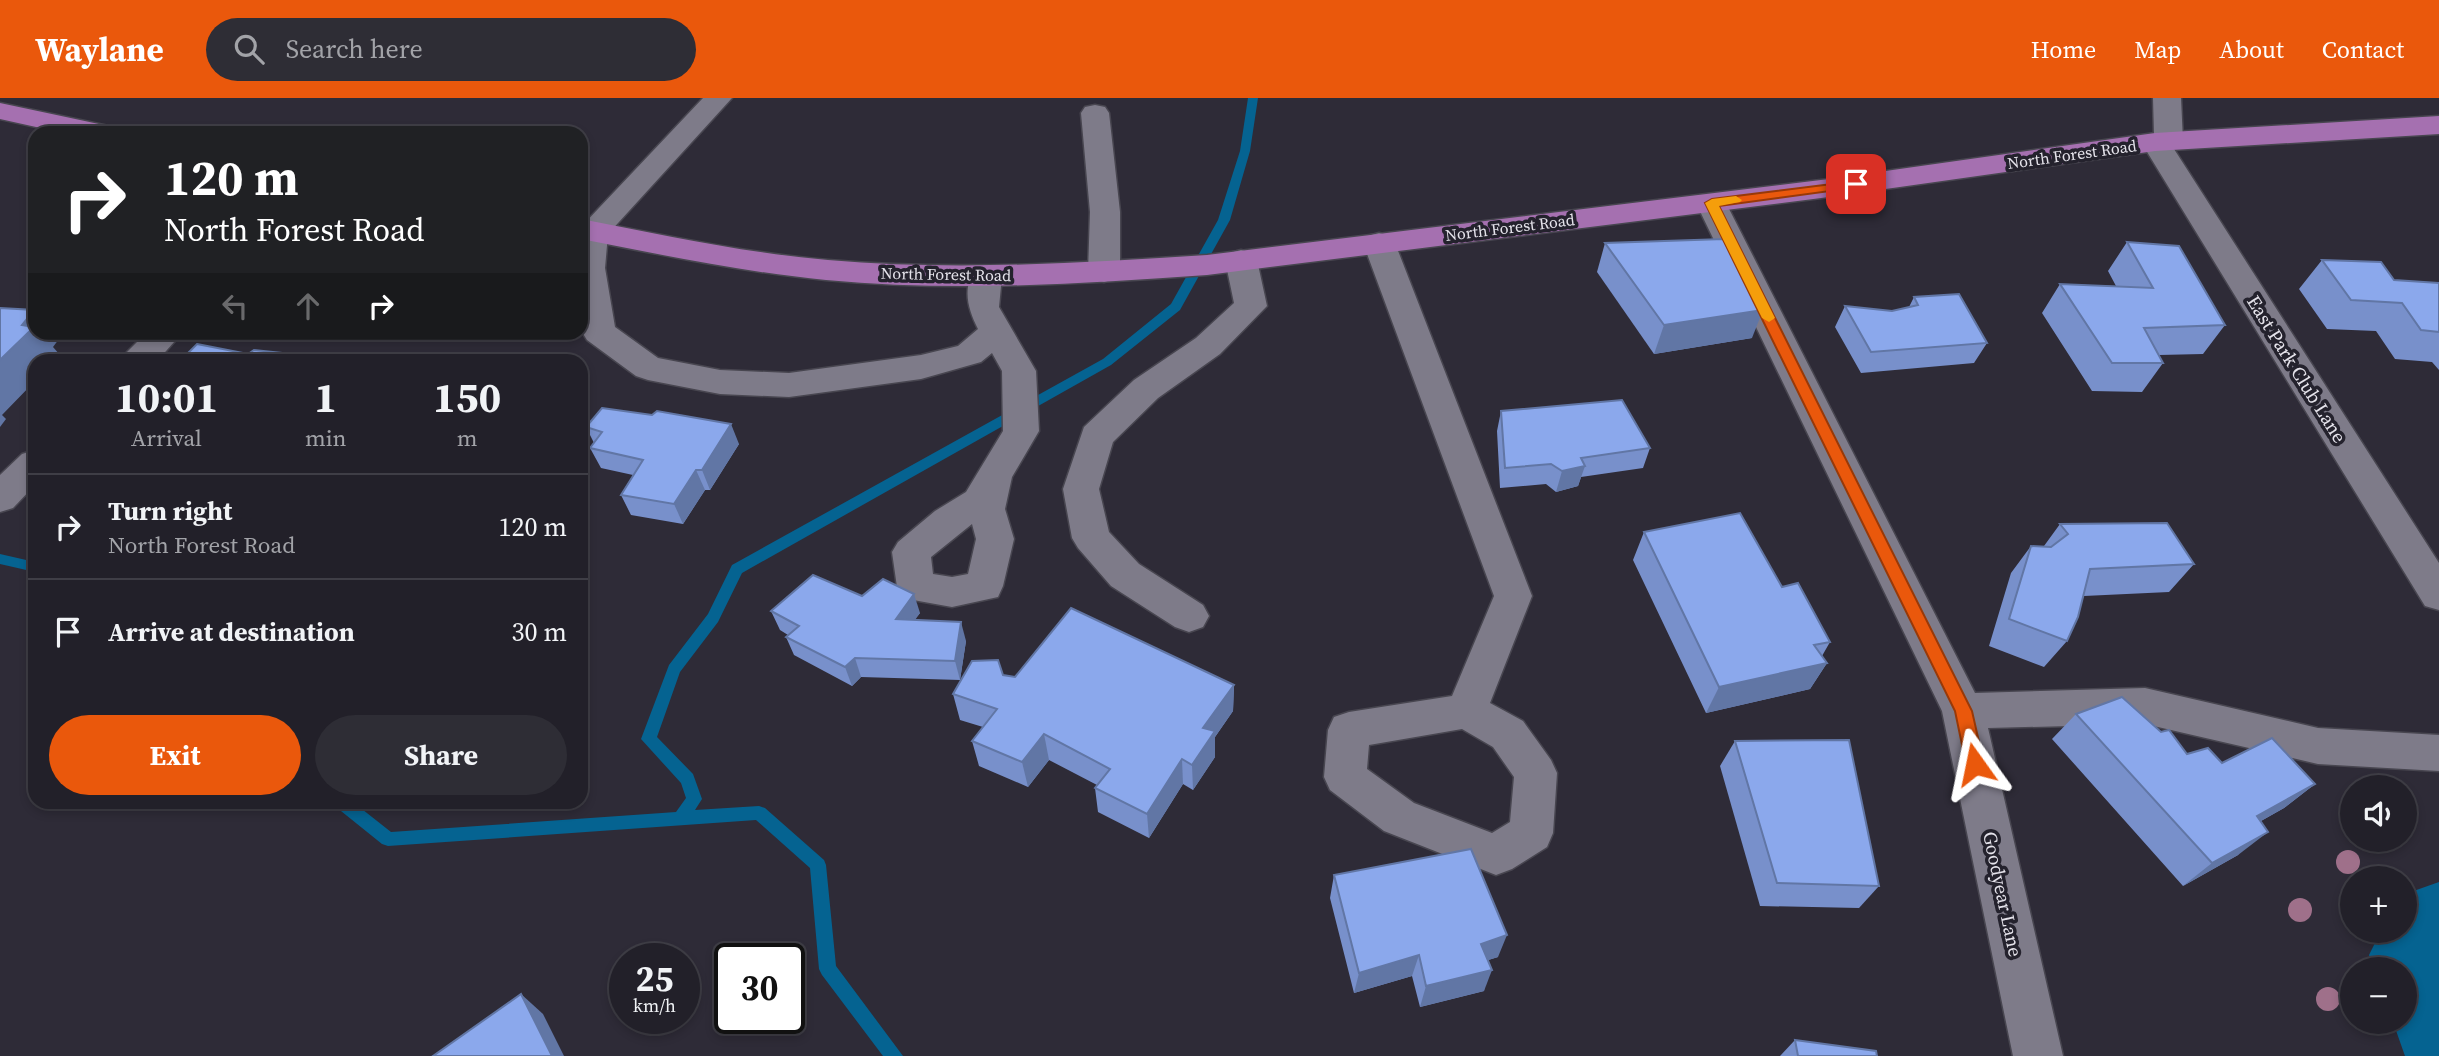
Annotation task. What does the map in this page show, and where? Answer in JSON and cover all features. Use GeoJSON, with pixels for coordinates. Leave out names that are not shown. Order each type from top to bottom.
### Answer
{"type":"FeatureCollection","features":[{"type":"Feature","properties":{"kind":"main road"},"geometry":{"type":"LineString","coordinates":[[0,111],[70,126]]}},
{"type":"Feature","properties":{"kind":"main road","name":"North Forest Road"},"geometry":{"type":"LineString","coordinates":[[588,231],[748,260],[827,270],[986,276],[1104,272],[1241,260],[1712,203],[2162,142],[2439,125]]}},
{"type":"Feature","properties":{"kind":"street"},"geometry":{"type":"LineString","coordinates":[[588,230],[718,98]]}},
{"type":"Feature","properties":{"kind":"street"},"geometry":{"type":"LineString","coordinates":[[2162,142],[2167,98]]}},
{"type":"Feature","properties":{"kind":"street"},"geometry":{"type":"LineString","coordinates":[[1095,113],[1105,212],[1104,272]]}},
{"type":"Feature","properties":{"kind":"street","name":"East Park Club Lane"},"geometry":{"type":"LineString","coordinates":[[2162,142],[2439,595]]}},
{"type":"Feature","properties":{"kind":"street","name":"Goodyear Lane"},"geometry":{"type":"LineString","coordinates":[[1712,203],[1963,711],[2038,1056]]}},
{"type":"Feature","properties":{"kind":"street"},"geometry":{"type":"LineString","coordinates":[[1379,243],[1513,596],[1466,710]]}},
{"type":"Feature","properties":{"kind":"street"},"geometry":{"type":"LineString","coordinates":[[588,250],[599,332],[648,368],[720,382],[789,385],[921,367],[969,354],[996,332]]}},
{"type":"Feature","properties":{"kind":"street"},"geometry":{"type":"LineString","coordinates":[[1189,616],[1125,575],[1091,538],[1080,489],[1097,436],[1146,389],[1208,346],[1251,306],[1241,260]]}},
{"type":"Feature","properties":{"kind":"street"},"geometry":{"type":"LineString","coordinates":[[986,276],[983,307],[1019,371],[1021,431],[994,478]]}},
{"type":"Feature","properties":{"kind":"street"},"geometry":{"type":"LineString","coordinates":[[145,354],[159,340]]}},
{"type":"Feature","properties":{"kind":"street"},"geometry":{"type":"LineString","coordinates":[[0,498],[28,470]]}},
{"type":"Feature","properties":{"kind":"street"},"geometry":{"type":"LineString","coordinates":[[1963,711],[2145,706],[2318,746],[2439,753]]}},
{"type":"Feature","properties":{"kind":"street"},"geometry":{"type":"LineString","coordinates":[[1466,710],[1508,734],[1536,773],[1531,834],[1496,855],[1399,817],[1345,777],[1349,730],[1466,710]]}},
{"type":"Feature","properties":{"kind":"water"},"geometry":{"type":"Polygon","coordinates":[[[2439,882],[2439,1056],[2405,1056],[2397,1034],[2417,1034],[2417,957],[2369,955],[2375,943],[2417,943],[2417,890],[2439,882]]]}},
{"type":"Feature","properties":{"kind":"building"},"geometry":{"type":"Polygon","coordinates":[[[1724,239],[1763,310],[1664,325],[1605,243],[1724,239]]]}},
{"type":"Feature","properties":{"kind":"building"},"geometry":{"type":"Polygon","coordinates":[[[2127,242],[2179,246],[2225,325],[2144,328],[2163,363],[2112,363],[2060,284],[2153,288],[2127,242]]]}},
{"type":"Feature","properties":{"kind":"building"},"geometry":{"type":"Polygon","coordinates":[[[2322,260],[2381,262],[2394,280],[2439,283],[2439,332],[2421,330],[2402,303],[2351,300],[2322,260]]]}},
{"type":"Feature","properties":{"kind":"building"},"geometry":{"type":"Polygon","coordinates":[[[1959,294],[1987,343],[1871,352],[1845,306],[1892,311],[1918,305],[1914,297],[1959,294]]]}},
{"type":"Feature","properties":{"kind":"building"},"geometry":{"type":"Polygon","coordinates":[[[0,308],[28,310],[28,318],[22,325],[28,326],[28,333],[0,360],[0,308]]]}},
{"type":"Feature","properties":{"kind":"building"},"geometry":{"type":"Polygon","coordinates":[[[197,344],[248,354],[187,354],[197,344]]]}},
{"type":"Feature","properties":{"kind":"building"},"geometry":{"type":"Polygon","coordinates":[[[254,350],[292,354],[248,354],[254,350]]]}},
{"type":"Feature","properties":{"kind":"building"},"geometry":{"type":"Polygon","coordinates":[[[1622,400],[1650,448],[1581,458],[1585,466],[1562,471],[1551,464],[1505,468],[1501,411],[1622,400]]]}},
{"type":"Feature","properties":{"kind":"building"},"geometry":{"type":"Polygon","coordinates":[[[602,408],[652,415],[657,411],[731,424],[702,470],[696,470],[674,504],[621,495],[643,460],[590,448],[602,432],[588,428],[602,408]]]}},
{"type":"Feature","properties":{"kind":"building"},"geometry":{"type":"Polygon","coordinates":[[[1740,513],[1782,587],[1798,583],[1830,642],[1814,645],[1827,663],[1719,687],[1644,532],[1740,513]]]}},
{"type":"Feature","properties":{"kind":"building"},"geometry":{"type":"Polygon","coordinates":[[[2167,523],[2194,564],[2090,569],[2078,617],[2067,641],[2009,619],[2031,546],[2051,547],[2068,534],[2060,524],[2167,523]]]}},
{"type":"Feature","properties":{"kind":"building"},"geometry":{"type":"Polygon","coordinates":[[[813,575],[862,596],[883,579],[914,594],[896,619],[961,622],[955,661],[855,658],[845,667],[786,637],[799,626],[771,611],[813,575]]]}},
{"type":"Feature","properties":{"kind":"building"},"geometry":{"type":"Polygon","coordinates":[[[1071,608],[1234,685],[1203,728],[1215,731],[1192,765],[1182,759],[1147,814],[1095,788],[1110,769],[1044,734],[1022,762],[972,741],[997,709],[953,694],[972,661],[998,660],[1003,675],[1015,677],[1071,608]]]}},
{"type":"Feature","properties":{"kind":"building"},"geometry":{"type":"Polygon","coordinates":[[[2122,697],[2161,732],[2169,730],[2187,754],[2208,748],[2222,763],[2272,738],[2315,784],[2257,816],[2268,832],[2212,863],[2076,714],[2122,697]]]}},
{"type":"Feature","properties":{"kind":"building"},"geometry":{"type":"Polygon","coordinates":[[[1849,740],[1879,886],[1777,883],[1735,741],[1849,740]]]}},
{"type":"Feature","properties":{"kind":"building"},"geometry":{"type":"Polygon","coordinates":[[[1471,849],[1507,935],[1481,944],[1492,970],[1426,986],[1419,955],[1359,973],[1334,875],[1471,849]]]}},
{"type":"Feature","properties":{"kind":"building"},"geometry":{"type":"Polygon","coordinates":[[[521,994],[552,1056],[433,1056],[521,994]]]}},
{"type":"Feature","properties":{"kind":"building"},"geometry":{"type":"Polygon","coordinates":[[[1795,1040],[1876,1051],[1877,1056],[1798,1056],[1795,1040]]]}},
{"type":"Feature","properties":{"kind":"waterway"},"geometry":{"type":"LineString","coordinates":[[680,819],[694,799],[687,779],[649,739],[674,669],[713,618],[737,569],[1107,362],[1176,307],[1224,220],[1245,151],[1253,98]]}},
{"type":"Feature","properties":{"kind":"waterway"},"geometry":{"type":"LineString","coordinates":[[0,559],[28,565]]}},
{"type":"Feature","properties":{"kind":"waterway"},"geometry":{"type":"LineString","coordinates":[[351,809],[388,839],[680,819]]}},
{"type":"Feature","properties":{"kind":"waterway"},"geometry":{"type":"LineString","coordinates":[[680,819],[759,813],[818,865],[828,969],[894,1056]]}},
{"type":"Feature","properties":{"kind":"slow traffic"},"geometry":{"type":"LineString","coordinates":[[1736,200],[1712,203],[1769,318]]}},
{"type":"Feature","properties":{"kind":"route"},"geometry":{"type":"LineString","coordinates":[[1856,184],[1712,203],[1963,711],[1975,764]]}}]}
